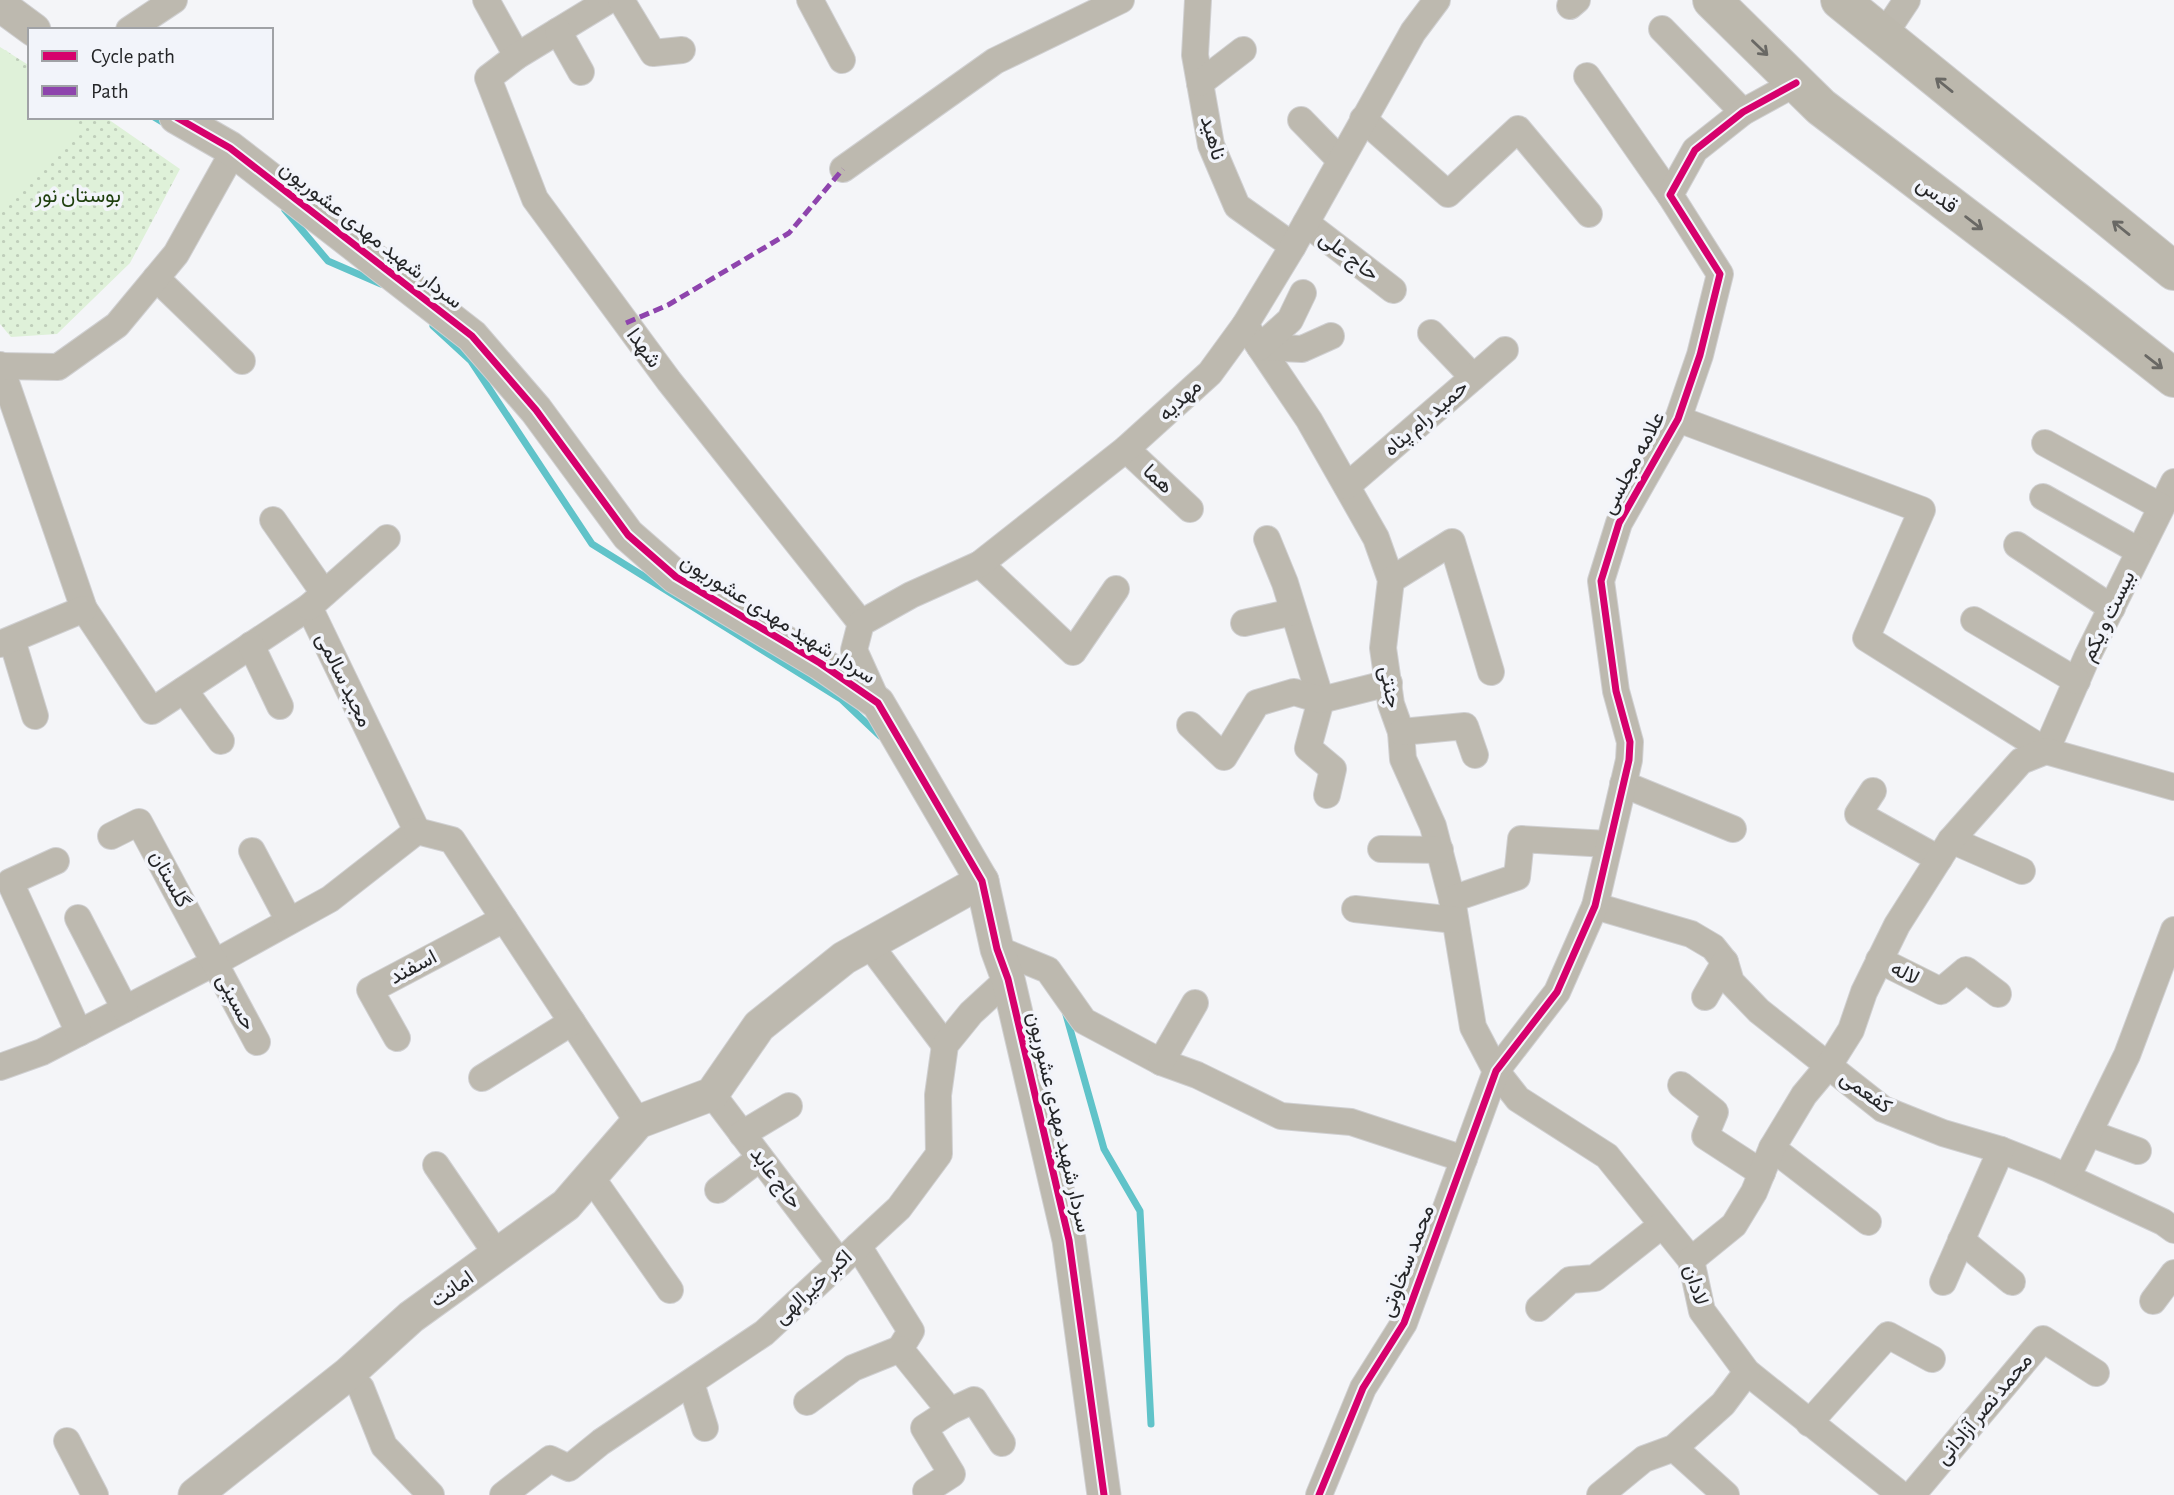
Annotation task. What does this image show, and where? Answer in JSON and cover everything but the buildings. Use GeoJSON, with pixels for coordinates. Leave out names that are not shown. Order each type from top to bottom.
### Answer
{"type":"FeatureCollection","features":[{"type":"Feature","properties":{"kind":"main road","name":"قدس"},"geometry":{"type":"LineString","coordinates":[[1712,0],[1821,107],[2174,378]]}},
{"type":"Feature","properties":{"kind":"main road"},"geometry":{"type":"LineString","coordinates":[[1840,0],[2174,271]]}},
{"type":"Feature","properties":{"kind":"street"},"geometry":{"type":"LineString","coordinates":[[132,28],[174,0]]}},
{"type":"Feature","properties":{"kind":"street"},"geometry":{"type":"LineString","coordinates":[[486,0],[517,56]]}},
{"type":"Feature","properties":{"kind":"street"},"geometry":{"type":"LineString","coordinates":[[810,0],[842,60]]}},
{"type":"Feature","properties":{"kind":"street"},"geometry":{"type":"LineString","coordinates":[[843,169],[995,61],[1121,0]]}},
{"type":"Feature","properties":{"kind":"street","name":"ناهید"},"geometry":{"type":"LineString","coordinates":[[1198,0],[1195,55],[1211,145],[1237,206],[1299,234]]}},
{"type":"Feature","properties":{"kind":"street","name":"مهدیه"},"geometry":{"type":"LineString","coordinates":[[862,623],[911,595],[980,564],[1126,449],[1210,373],[1245,325],[1413,32],[1437,0]]}},
{"type":"Feature","properties":{"kind":"street"},"geometry":{"type":"LineString","coordinates":[[1883,36],[1907,0]]}},
{"type":"Feature","properties":{"kind":"street"},"geometry":{"type":"LineString","coordinates":[[605,2],[653,53],[682,50]]}},
{"type":"Feature","properties":{"kind":"street","name":"شهدا"},"geometry":{"type":"LineString","coordinates":[[605,2],[517,56],[488,78],[535,199],[669,381],[862,623]]}},
{"type":"Feature","properties":{"kind":"street"},"geometry":{"type":"LineString","coordinates":[[0,5],[31,28]]}},
{"type":"Feature","properties":{"kind":"street"},"geometry":{"type":"LineString","coordinates":[[1662,29],[1743,112]]}},
{"type":"Feature","properties":{"kind":"street"},"geometry":{"type":"LineString","coordinates":[[558,31],[581,72]]}},
{"type":"Feature","properties":{"kind":"street"},"geometry":{"type":"LineString","coordinates":[[1200,83],[1243,50]]}},
{"type":"Feature","properties":{"kind":"street","name":"علامه مجلسی"},"geometry":{"type":"LineString","coordinates":[[1496,1071],[1557,992],[1595,906],[1630,742],[1616,691],[1601,581],[1619,523],[1678,419],[1700,355],[1720,274],[1670,195],[1587,76]]}},
{"type":"Feature","properties":{"kind":"street"},"geometry":{"type":"LineString","coordinates":[[1670,195],[1695,150],[1743,112],[1796,83]]}},
{"type":"Feature","properties":{"kind":"street","name":"سردار شهید مهدی عشوریون"},"geometry":{"type":"LineString","coordinates":[[179,119],[230,148],[472,336],[536,410],[628,535],[676,577],[820,663],[878,703],[982,881],[1069,1240],[1104,1495]]}},
{"type":"Feature","properties":{"kind":"street"},"geometry":{"type":"LineString","coordinates":[[1363,119],[1448,194],[1518,129],[1589,214]]}},
{"type":"Feature","properties":{"kind":"street"},"geometry":{"type":"LineString","coordinates":[[1301,120],[1340,160]]}},
{"type":"Feature","properties":{"kind":"street"},"geometry":{"type":"LineString","coordinates":[[1,365],[58,367],[117,325],[176,254],[228,161],[230,148]]}},
{"type":"Feature","properties":{"kind":"street","name":"حاج علی"},"geometry":{"type":"LineString","coordinates":[[1299,234],[1393,290]]}},
{"type":"Feature","properties":{"kind":"street"},"geometry":{"type":"LineString","coordinates":[[156,278],[242,361]]}},
{"type":"Feature","properties":{"kind":"street"},"geometry":{"type":"LineString","coordinates":[[1260,347],[1290,320],[1303,293]]}},
{"type":"Feature","properties":{"kind":"street","name":"جنتی"},"geometry":{"type":"LineString","coordinates":[[1245,325],[1309,420],[1347,486],[1376,538],[1391,580],[1383,648],[1391,704],[1401,732],[1403,760],[1433,826],[1440,850],[1454,909],[1473,1027],[1496,1071]]}},
{"type":"Feature","properties":{"kind":"street"},"geometry":{"type":"LineString","coordinates":[[1431,333],[1474,377]]}},
{"type":"Feature","properties":{"kind":"street"},"geometry":{"type":"LineString","coordinates":[[1260,347],[1302,349],[1331,337]]}},
{"type":"Feature","properties":{"kind":"street","name":"حمید رام پناه"},"geometry":{"type":"LineString","coordinates":[[1347,486],[1505,350]]}},
{"type":"Feature","properties":{"kind":"street","name":"مجید سالمی"},"geometry":{"type":"LineString","coordinates":[[1,365],[84,609],[152,710],[316,600],[417,831]]}},
{"type":"Feature","properties":{"kind":"street"},"geometry":{"type":"LineString","coordinates":[[1678,419],[1922,510],[1866,638],[2046,751],[2174,786]]}},
{"type":"Feature","properties":{"kind":"street"},"geometry":{"type":"LineString","coordinates":[[2045,443],[2160,506]]}},
{"type":"Feature","properties":{"kind":"street","name":"هما"},"geometry":{"type":"LineString","coordinates":[[1126,449],[1190,509]]}},
{"type":"Feature","properties":{"kind":"street","name":"بیست و یکم"},"geometry":{"type":"LineString","coordinates":[[2046,751],[2160,506],[2174,482]]}},
{"type":"Feature","properties":{"kind":"street"},"geometry":{"type":"LineString","coordinates":[[2043,497],[2139,551]]}},
{"type":"Feature","properties":{"kind":"street"},"geometry":{"type":"LineString","coordinates":[[273,520],[316,600],[387,538]]}},
{"type":"Feature","properties":{"kind":"street"},"geometry":{"type":"LineString","coordinates":[[1267,539],[1285,583],[1321,699],[1308,748],[1333,769],[1326,795]]}},
{"type":"Feature","properties":{"kind":"street"},"geometry":{"type":"LineString","coordinates":[[1391,580],[1452,542],[1491,672]]}},
{"type":"Feature","properties":{"kind":"street"},"geometry":{"type":"LineString","coordinates":[[2017,545],[2112,608]]}},
{"type":"Feature","properties":{"kind":"street"},"geometry":{"type":"LineString","coordinates":[[980,564],[1073,652],[1116,589]]}},
{"type":"Feature","properties":{"kind":"street"},"geometry":{"type":"LineString","coordinates":[[35,716],[6,642],[84,609]]}},
{"type":"Feature","properties":{"kind":"street"},"geometry":{"type":"LineString","coordinates":[[1244,623],[1293,612]]}},
{"type":"Feature","properties":{"kind":"street"},"geometry":{"type":"LineString","coordinates":[[1974,620],[2077,681]]}},
{"type":"Feature","properties":{"kind":"street"},"geometry":{"type":"LineString","coordinates":[[862,623],[854,650],[878,703]]}},
{"type":"Feature","properties":{"kind":"street"},"geometry":{"type":"LineString","coordinates":[[251,645],[280,706]]}},
{"type":"Feature","properties":{"kind":"street"},"geometry":{"type":"LineString","coordinates":[[1190,725],[1224,757],[1257,703],[1294,692],[1321,699],[1388,683]]}},
{"type":"Feature","properties":{"kind":"street"},"geometry":{"type":"LineString","coordinates":[[184,690],[221,741]]}},
{"type":"Feature","properties":{"kind":"street"},"geometry":{"type":"LineString","coordinates":[[1401,732],[1465,726],[1475,755]]}},
{"type":"Feature","properties":{"kind":"street"},"geometry":{"type":"LineString","coordinates":[[1691,1260],[1734,1225],[1772,1149],[1804,1094],[1829,1065],[1851,1030],[1864,992],[1896,925],[1945,849],[2021,761],[2046,751]]}},
{"type":"Feature","properties":{"kind":"street"},"geometry":{"type":"LineString","coordinates":[[1623,784],[1733,829]]}},
{"type":"Feature","properties":{"kind":"street"},"geometry":{"type":"LineString","coordinates":[[1874,791],[1858,814],[1945,849],[2022,871]]}},
{"type":"Feature","properties":{"kind":"street","name":"گلستان"},"geometry":{"type":"LineString","coordinates":[[111,836],[139,822],[214,963]]}},
{"type":"Feature","properties":{"kind":"street"},"geometry":{"type":"LineString","coordinates":[[3,1058],[42,1052],[214,963],[330,899],[417,831],[452,840],[638,1122]]}},
{"type":"Feature","properties":{"kind":"street"},"geometry":{"type":"LineString","coordinates":[[1355,909],[1454,909],[1517,877],[1521,838],[1608,844]]}},
{"type":"Feature","properties":{"kind":"street"},"geometry":{"type":"LineString","coordinates":[[1381,849],[1440,850]]}},
{"type":"Feature","properties":{"kind":"street"},"geometry":{"type":"LineString","coordinates":[[252,852],[289,921]]}},
{"type":"Feature","properties":{"kind":"street"},"geometry":{"type":"LineString","coordinates":[[56,861],[10,882],[79,1033]]}},
{"type":"Feature","properties":{"kind":"street"},"geometry":{"type":"LineString","coordinates":[[712,1094],[759,1026],[844,958],[982,881]]}},
{"type":"Feature","properties":{"kind":"street","name":"کفعمی"},"geometry":{"type":"LineString","coordinates":[[1595,906],[1691,934],[1713,947],[1726,962],[1731,982],[1759,1010],[1884,1109],[1943,1133],[2001,1150],[2170,1220]]}},
{"type":"Feature","properties":{"kind":"street"},"geometry":{"type":"LineString","coordinates":[[78,918],[125,1009]]}},
{"type":"Feature","properties":{"kind":"street","name":"اسفند"},"geometry":{"type":"LineString","coordinates":[[397,1038],[370,990],[505,919]]}},
{"type":"Feature","properties":{"kind":"street"},"geometry":{"type":"LineString","coordinates":[[2067,1177],[2127,1055],[2174,930]]}},
{"type":"Feature","properties":{"kind":"street"},"geometry":{"type":"LineString","coordinates":[[869,944],[945,1045],[971,1013],[1003,964],[1048,970],[1084,1021],[1161,1062],[1281,1116],[1351,1122],[1464,1159]]}},
{"type":"Feature","properties":{"kind":"street","name":"لاله"},"geometry":{"type":"LineString","coordinates":[[1880,960],[1941,991],[1966,970],[1998,994]]}},
{"type":"Feature","properties":{"kind":"street"},"geometry":{"type":"LineString","coordinates":[[1704,997],[1726,962]]}},
{"type":"Feature","properties":{"kind":"street","name":"حسینی"},"geometry":{"type":"LineString","coordinates":[[214,963],[257,1042]]}},
{"type":"Feature","properties":{"kind":"street"},"geometry":{"type":"LineString","coordinates":[[1161,1062],[1195,1003]]}},
{"type":"Feature","properties":{"kind":"street"},"geometry":{"type":"LineString","coordinates":[[482,1078],[572,1022]]}},
{"type":"Feature","properties":{"kind":"street","name":"اکبر خیرالهی"},"geometry":{"type":"LineString","coordinates":[[503,1495],[537,1485],[550,1459],[569,1468],[601,1442],[764,1333],[899,1208],[939,1154],[938,1095],[945,1045]]}},
{"type":"Feature","properties":{"kind":"street","name":"محمد سخاوتی"},"geometry":{"type":"LineString","coordinates":[[1319,1495],[1363,1388],[1404,1323],[1496,1071]]}},
{"type":"Feature","properties":{"kind":"street","name":"لادان"},"geometry":{"type":"LineString","coordinates":[[1496,1071],[1518,1099],[1606,1156],[1691,1260],[1702,1311],[1747,1372],[1898,1493]]}},
{"type":"Feature","properties":{"kind":"street"},"geometry":{"type":"LineString","coordinates":[[1681,1086],[1715,1112],[1705,1136],[1762,1173]]}},
{"type":"Feature","properties":{"kind":"street","name":"امانت"},"geometry":{"type":"LineString","coordinates":[[195,1495],[348,1374],[411,1317],[566,1205],[638,1122],[712,1094]]}},
{"type":"Feature","properties":{"kind":"street","name":"حاج عابد"},"geometry":{"type":"LineString","coordinates":[[712,1094],[760,1158],[849,1254],[911,1331],[900,1349]]}},
{"type":"Feature","properties":{"kind":"street"},"geometry":{"type":"LineString","coordinates":[[742,1134],[789,1106]]}},
{"type":"Feature","properties":{"kind":"street"},"geometry":{"type":"LineString","coordinates":[[2089,1133],[2138,1151]]}},
{"type":"Feature","properties":{"kind":"street"},"geometry":{"type":"LineString","coordinates":[[1772,1149],[1868,1223]]}},
{"type":"Feature","properties":{"kind":"street"},"geometry":{"type":"LineString","coordinates":[[1943,1282],[2001,1150]]}},
{"type":"Feature","properties":{"kind":"street"},"geometry":{"type":"LineString","coordinates":[[718,1190],[760,1158]]}},
{"type":"Feature","properties":{"kind":"street"},"geometry":{"type":"LineString","coordinates":[[436,1165],[498,1256]]}},
{"type":"Feature","properties":{"kind":"street"},"geometry":{"type":"LineString","coordinates":[[591,1177],[670,1290]]}},
{"type":"Feature","properties":{"kind":"street"},"geometry":{"type":"LineString","coordinates":[[1539,1308],[1570,1280],[1595,1278],[1662,1225]]}},
{"type":"Feature","properties":{"kind":"street"},"geometry":{"type":"LineString","coordinates":[[1961,1240],[2012,1282]]}},
{"type":"Feature","properties":{"kind":"street"},"geometry":{"type":"LineString","coordinates":[[2153,1301],[2174,1273]]}},
{"type":"Feature","properties":{"kind":"street"},"geometry":{"type":"LineString","coordinates":[[1810,1423],[1888,1335],[1932,1359]]}},
{"type":"Feature","properties":{"kind":"street","name":"محمد نصر آزادانی"},"geometry":{"type":"LineString","coordinates":[[1898,1493],[2043,1339],[2095,1373]]}},
{"type":"Feature","properties":{"kind":"street"},"geometry":{"type":"LineString","coordinates":[[807,1402],[853,1368],[900,1349],[950,1411]]}},
{"type":"Feature","properties":{"kind":"street"},"geometry":{"type":"LineString","coordinates":[[1600,1495],[1644,1459],[1674,1448],[1723,1404],[1747,1372]]}},
{"type":"Feature","properties":{"kind":"street"},"geometry":{"type":"LineString","coordinates":[[348,1374],[360,1388],[384,1446],[431,1495]]}},
{"type":"Feature","properties":{"kind":"street"},"geometry":{"type":"LineString","coordinates":[[691,1383],[705,1428]]}},
{"type":"Feature","properties":{"kind":"street"},"geometry":{"type":"LineString","coordinates":[[926,1491],[952,1474],[924,1428],[950,1411],[974,1400],[1002,1443]]}},
{"type":"Feature","properties":{"kind":"street"},"geometry":{"type":"LineString","coordinates":[[67,1441],[95,1495]]}},
{"type":"Feature","properties":{"kind":"street"},"geometry":{"type":"LineString","coordinates":[[1674,1448],[1726,1495]]}},
{"type":"Feature","properties":{"kind":"green space","name":"بوستان نور"},"geometry":{"type":"Polygon","coordinates":[[[0,47],[28,65],[28,119],[108,119],[180,169],[130,263],[57,334],[11,337],[0,324],[0,47]]]}},
{"type":"Feature","properties":{"kind":"green space"},"geometry":{"type":"Polygon","coordinates":[[[6,50],[28,74],[28,119],[68,119],[79,132],[0,209],[0,51],[6,50]]]}},
{"type":"Feature","properties":{"kind":"waterway"},"geometry":{"type":"LineString","coordinates":[[157,119],[169,126]]}},
{"type":"Feature","properties":{"kind":"waterway"},"geometry":{"type":"LineString","coordinates":[[285,210],[328,261],[381,284]]}},
{"type":"Feature","properties":{"kind":"waterway"},"geometry":{"type":"LineString","coordinates":[[433,326],[471,361],[592,544],[841,699],[880,736]]}},
{"type":"Feature","properties":{"kind":"waterway"},"geometry":{"type":"LineString","coordinates":[[1065,1011],[1104,1149],[1140,1211],[1151,1424]]}},
{"type":"Feature","properties":{"kind":"marked path"},"geometry":{"type":"LineString","coordinates":[[626,323],[668,305],[789,233],[843,169]]}},
{"type":"Feature","properties":{"kind":"cycle path"},"geometry":{"type":"LineString","coordinates":[[1319,1495],[1363,1388],[1404,1323],[1496,1071],[1557,992],[1595,906],[1629,760],[1630,742],[1616,691],[1601,581],[1619,523],[1678,419],[1700,355],[1720,274],[1670,195],[1695,150],[1743,112],[1796,83]]}},
{"type":"Feature","properties":{"kind":"cycle path"},"geometry":{"type":"LineString","coordinates":[[179,119],[230,148],[472,336],[536,410],[628,535],[676,577],[820,663],[878,703],[982,881],[997,949],[1008,979],[1069,1240],[1104,1495]]}}]}
